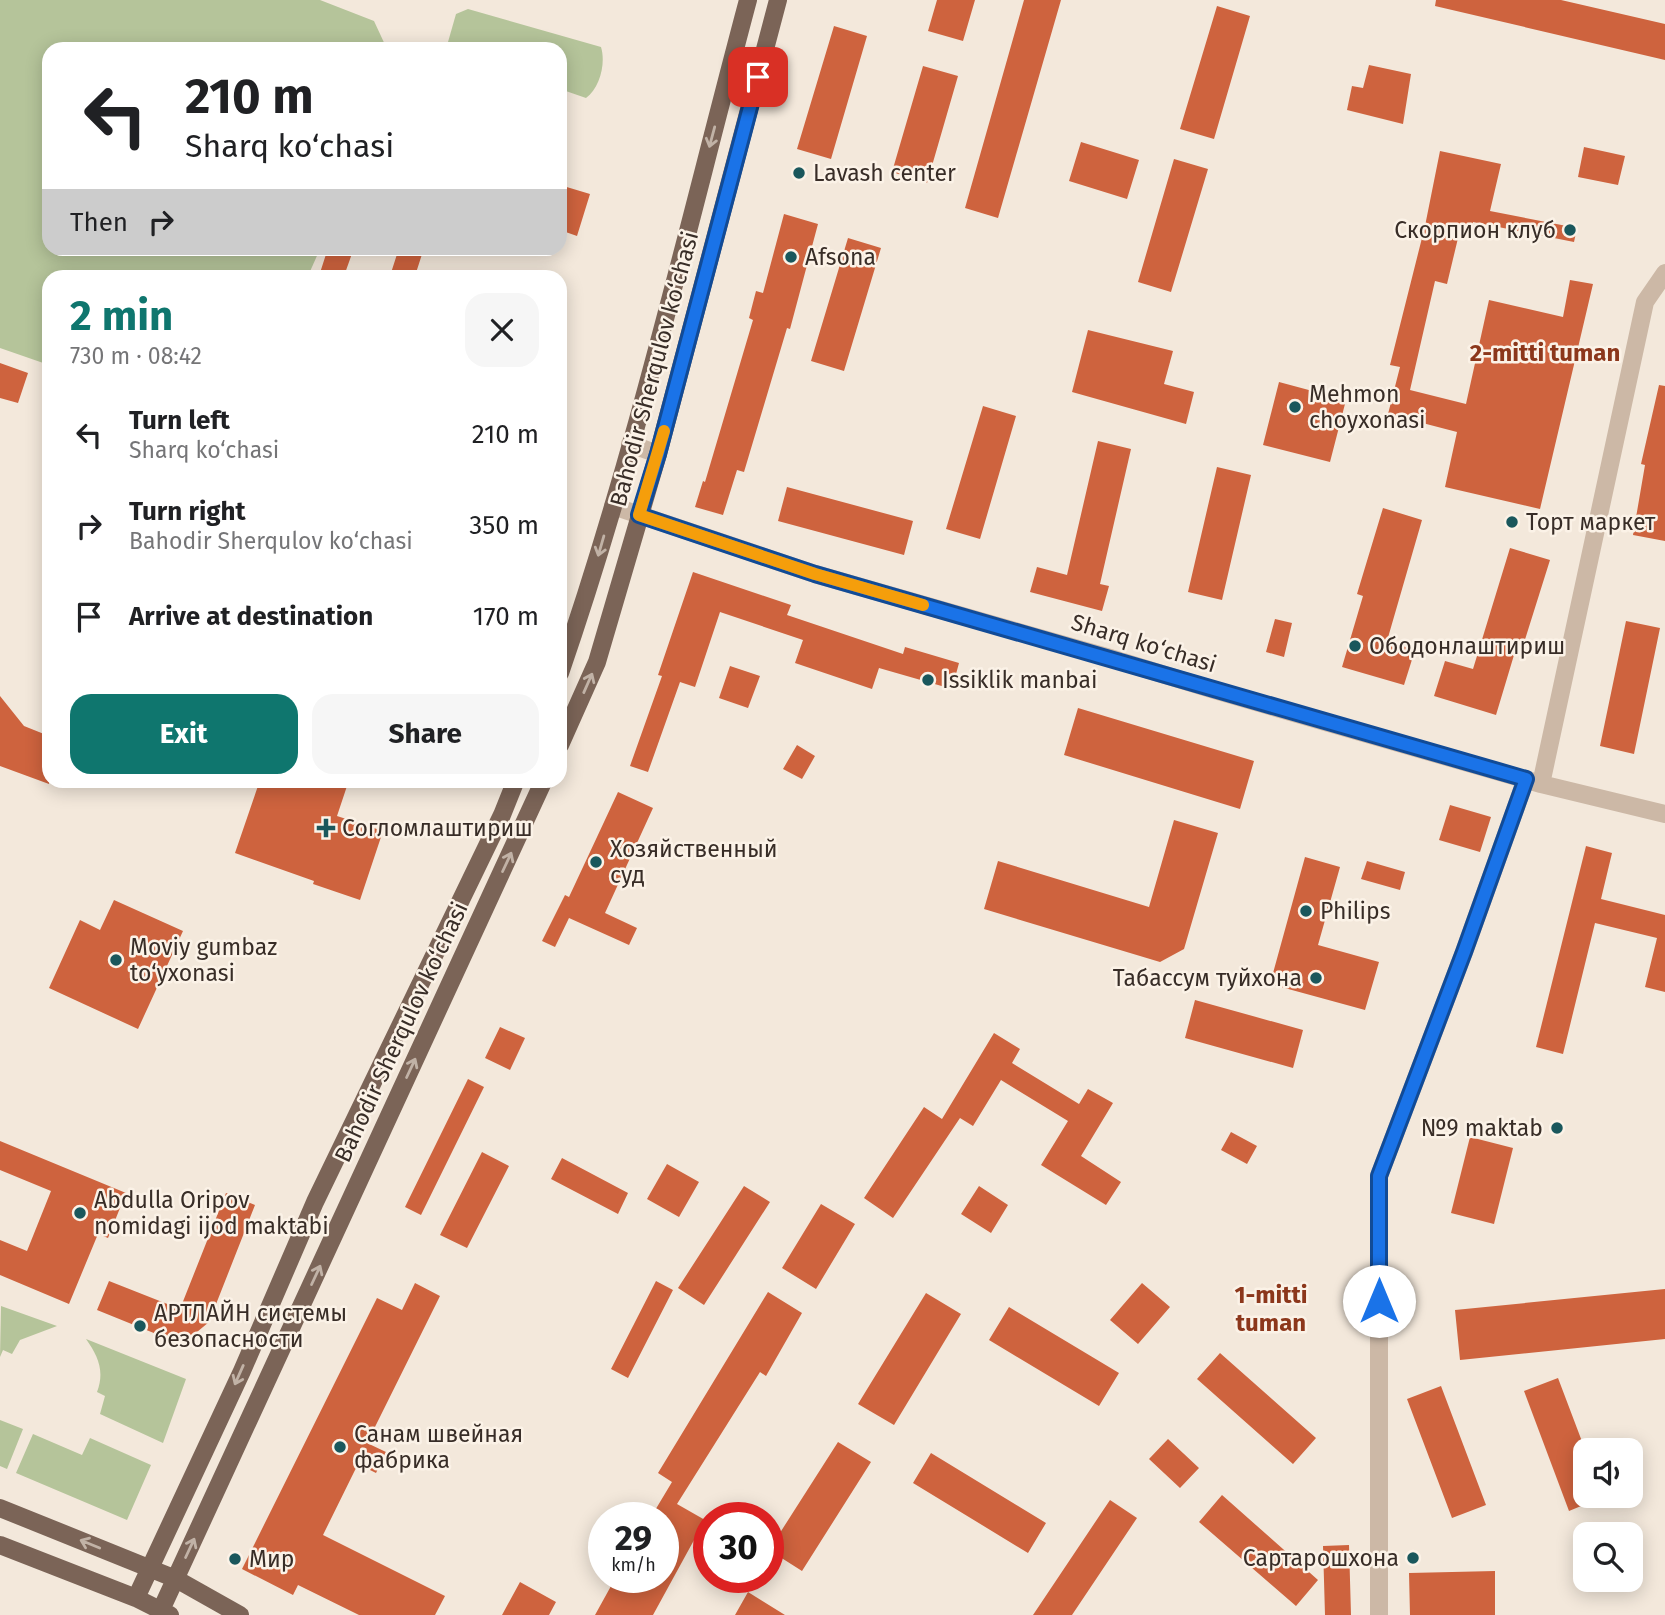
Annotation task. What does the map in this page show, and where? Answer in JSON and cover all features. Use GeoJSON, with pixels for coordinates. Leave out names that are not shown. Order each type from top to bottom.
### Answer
{"type":"FeatureCollection","features":[{"type":"Feature","properties":{"kind":"main road","name":"Bahodir Sherqulov ko‘chasi"},"geometry":{"type":"LineString","coordinates":[[567,653],[613,506],[748,0]]}},
{"type":"Feature","properties":{"kind":"main road","name":"Bahodir Sherqulov ko‘chasi"},"geometry":{"type":"LineString","coordinates":[[567,730],[597,662],[658,454],[778,0]]}},
{"type":"Feature","properties":{"kind":"main road","name":"Bahodir Sherqulov ko‘chasi"},"geometry":{"type":"LineString","coordinates":[[136,1598],[242,1371],[315,1202],[513,788]]}},
{"type":"Feature","properties":{"kind":"main road","name":"Bahodir Sherqulov ko‘chasi"},"geometry":{"type":"LineString","coordinates":[[166,1613],[176,1579],[540,788]]}},
{"type":"Feature","properties":{"kind":"main road"},"geometry":{"type":"LineString","coordinates":[[0,1508],[176,1579],[240,1615]]}},
{"type":"Feature","properties":{"kind":"main road"},"geometry":{"type":"LineString","coordinates":[[0,1545],[136,1598],[166,1613]]}},
{"type":"Feature","properties":{"kind":"street"},"geometry":{"type":"LineString","coordinates":[[1379,1615],[1379,1176],[1464,952],[1534,782],[1645,302],[1665,273]]}},
{"type":"Feature","properties":{"kind":"street"},"geometry":{"type":"LineString","coordinates":[[630,444],[658,454]]}},
{"type":"Feature","properties":{"kind":"street","name":"Sharq ko‘chasi"},"geometry":{"type":"LineString","coordinates":[[613,506],[815,574],[1534,782],[1665,814]]}},
{"type":"Feature","properties":{"kind":"green space"},"geometry":{"type":"Polygon","coordinates":[[[0,0],[320,0],[374,21],[384,42],[42,42],[42,256],[317,256],[311,270],[42,270],[42,363],[0,348],[0,0]]]}},
{"type":"Feature","properties":{"kind":"green space"},"geometry":{"type":"Polygon","coordinates":[[[468,9],[601,47],[602,68],[595,88],[586,98],[567,91],[567,42],[448,42],[456,14],[468,9]]]}},
{"type":"Feature","properties":{"kind":"green space"},"geometry":{"type":"Polygon","coordinates":[[[1,1306],[57,1326],[20,1340],[12,1354],[3,1350],[0,1357],[1,1306]]]}},
{"type":"Feature","properties":{"kind":"green space"},"geometry":{"type":"Polygon","coordinates":[[[86,1339],[186,1379],[163,1443],[100,1414],[105,1396],[97,1392],[99,1364],[86,1339]]]}},
{"type":"Feature","properties":{"kind":"green space"},"geometry":{"type":"Polygon","coordinates":[[[0,1420],[23,1429],[7,1469],[0,1466],[0,1420]]]}},
{"type":"Feature","properties":{"kind":"green space"},"geometry":{"type":"Polygon","coordinates":[[[33,1434],[82,1455],[90,1438],[151,1465],[127,1520],[16,1473],[33,1434]]]}},
{"type":"Feature","properties":{"kind":"building"},"geometry":{"type":"Polygon","coordinates":[[[937,0],[975,0],[963,41],[928,31],[937,0]]]}},
{"type":"Feature","properties":{"kind":"building"},"geometry":{"type":"Polygon","coordinates":[[[1024,0],[1061,0],[998,218],[965,208],[1024,0]]]}},
{"type":"Feature","properties":{"kind":"building"},"geometry":{"type":"Polygon","coordinates":[[[1436,0],[1561,0],[1665,24],[1665,60],[1435,6],[1436,0]]]}},
{"type":"Feature","properties":{"kind":"building"},"geometry":{"type":"Polygon","coordinates":[[[1217,6],[1250,16],[1214,139],[1180,129],[1217,6]]]}},
{"type":"Feature","properties":{"kind":"building"},"geometry":{"type":"Polygon","coordinates":[[[834,26],[867,36],[831,159],[797,149],[834,26]]]}},
{"type":"Feature","properties":{"kind":"building"},"geometry":{"type":"Polygon","coordinates":[[[1369,65],[1411,74],[1403,124],[1347,110],[1352,86],[1363,88],[1369,65]]]}},
{"type":"Feature","properties":{"kind":"building"},"geometry":{"type":"Polygon","coordinates":[[[923,66],[958,76],[927,183],[892,172],[923,66]]]}},
{"type":"Feature","properties":{"kind":"building"},"geometry":{"type":"Polygon","coordinates":[[[1081,142],[1139,160],[1127,199],[1069,181],[1081,142]]]}},
{"type":"Feature","properties":{"kind":"building"},"geometry":{"type":"Polygon","coordinates":[[[1584,147],[1625,156],[1618,185],[1578,177],[1584,147]]]}},
{"type":"Feature","properties":{"kind":"building"},"geometry":{"type":"Polygon","coordinates":[[[1440,151],[1501,164],[1490,211],[1577,228],[1574,242],[1473,222],[1469,237],[1459,234],[1447,284],[1435,281],[1410,390],[1466,404],[1489,300],[1563,317],[1570,280],[1593,284],[1540,509],[1445,487],[1457,432],[1388,414],[1400,367],[1390,365],[1425,226],[1440,151]]]}},
{"type":"Feature","properties":{"kind":"building"},"geometry":{"type":"Polygon","coordinates":[[[1174,159],[1208,169],[1171,292],[1138,282],[1174,159]]]}},
{"type":"Feature","properties":{"kind":"building"},"geometry":{"type":"Polygon","coordinates":[[[567,187],[590,194],[577,236],[567,232],[567,187]]]}},
{"type":"Feature","properties":{"kind":"building"},"geometry":{"type":"Polygon","coordinates":[[[784,214],[818,224],[790,329],[787,328],[744,472],[737,470],[723,515],[695,507],[703,481],[705,482],[753,320],[749,318],[756,291],[763,293],[784,214]]]}},
{"type":"Feature","properties":{"kind":"building"},"geometry":{"type":"Polygon","coordinates":[[[848,238],[881,248],[844,371],[811,361],[848,238]]]}},
{"type":"Feature","properties":{"kind":"building"},"geometry":{"type":"Polygon","coordinates":[[[325,256],[351,256],[346,270],[321,270],[325,256]]]}},
{"type":"Feature","properties":{"kind":"building"},"geometry":{"type":"Polygon","coordinates":[[[396,256],[421,256],[417,270],[392,270],[396,256]]]}},
{"type":"Feature","properties":{"kind":"building"},"geometry":{"type":"Polygon","coordinates":[[[1088,330],[1173,351],[1164,384],[1194,392],[1186,424],[1072,392],[1088,330]]]}},
{"type":"Feature","properties":{"kind":"building"},"geometry":{"type":"Polygon","coordinates":[[[0,363],[28,373],[18,403],[0,398],[0,363]]]}},
{"type":"Feature","properties":{"kind":"building"},"geometry":{"type":"Polygon","coordinates":[[[1279,382],[1346,400],[1330,462],[1263,445],[1279,382]]]}},
{"type":"Feature","properties":{"kind":"building"},"geometry":{"type":"Polygon","coordinates":[[[1659,385],[1665,386],[1665,541],[1633,535],[1645,465],[1641,464],[1659,385]]]}},
{"type":"Feature","properties":{"kind":"building"},"geometry":{"type":"Polygon","coordinates":[[[983,406],[1016,416],[980,539],[946,529],[983,406]]]}},
{"type":"Feature","properties":{"kind":"building"},"geometry":{"type":"Polygon","coordinates":[[[1098,441],[1131,449],[1100,584],[1109,586],[1102,611],[1030,592],[1037,567],[1067,575],[1098,441]]]}},
{"type":"Feature","properties":{"kind":"building"},"geometry":{"type":"Polygon","coordinates":[[[1217,467],[1251,475],[1222,600],[1188,592],[1217,467]]]}},
{"type":"Feature","properties":{"kind":"building"},"geometry":{"type":"Polygon","coordinates":[[[787,487],[913,521],[904,555],[778,521],[787,487]]]}},
{"type":"Feature","properties":{"kind":"building"},"geometry":{"type":"Polygon","coordinates":[[[1383,508],[1422,520],[1387,641],[1415,650],[1404,685],[1342,667],[1363,596],[1357,594],[1383,508]]]}},
{"type":"Feature","properties":{"kind":"building"},"geometry":{"type":"Polygon","coordinates":[[[1510,548],[1550,560],[1523,646],[1517,645],[1496,715],[1434,696],[1445,661],[1473,669],[1510,548]]]}},
{"type":"Feature","properties":{"kind":"building"},"geometry":{"type":"Polygon","coordinates":[[[693,572],[791,605],[787,615],[903,654],[905,647],[959,663],[952,689],[879,668],[872,689],[795,663],[803,640],[720,612],[695,687],[680,682],[648,772],[630,766],[662,676],[658,675],[693,572]]]}},
{"type":"Feature","properties":{"kind":"building"},"geometry":{"type":"Polygon","coordinates":[[[1275,619],[1292,623],[1284,657],[1266,652],[1275,619]]]}},
{"type":"Feature","properties":{"kind":"building"},"geometry":{"type":"Polygon","coordinates":[[[1626,621],[1660,628],[1634,754],[1600,746],[1626,621]]]}},
{"type":"Feature","properties":{"kind":"building"},"geometry":{"type":"Polygon","coordinates":[[[730,666],[760,676],[748,708],[719,698],[730,666]]]}},
{"type":"Feature","properties":{"kind":"building"},"geometry":{"type":"Polygon","coordinates":[[[0,696],[24,726],[42,733],[42,781],[0,766],[0,696]]]}},
{"type":"Feature","properties":{"kind":"building"},"geometry":{"type":"Polygon","coordinates":[[[1078,708],[1254,761],[1240,809],[1064,755],[1078,708]]]}},
{"type":"Feature","properties":{"kind":"building"},"geometry":{"type":"Polygon","coordinates":[[[797,745],[815,756],[802,779],[783,769],[797,745]]]}},
{"type":"Feature","properties":{"kind":"building"},"geometry":{"type":"Polygon","coordinates":[[[257,788],[346,788],[337,816],[383,831],[360,900],[235,853],[257,788]]]}},
{"type":"Feature","properties":{"kind":"building"},"geometry":{"type":"Polygon","coordinates":[[[618,792],[653,808],[605,913],[637,928],[629,945],[569,918],[555,947],[542,941],[565,895],[569,897],[618,792]]]}},
{"type":"Feature","properties":{"kind":"building"},"geometry":{"type":"Polygon","coordinates":[[[1450,805],[1491,817],[1480,852],[1439,840],[1450,805]]]}},
{"type":"Feature","properties":{"kind":"building"},"geometry":{"type":"Polygon","coordinates":[[[1174,820],[1218,833],[1184,949],[1160,962],[984,909],[998,861],[1149,907],[1174,820]]]}},
{"type":"Feature","properties":{"kind":"building"},"geometry":{"type":"Polygon","coordinates":[[[1586,846],[1612,853],[1601,899],[1665,915],[1665,992],[1645,987],[1657,938],[1595,923],[1563,1054],[1536,1047],[1586,846]]]}},
{"type":"Feature","properties":{"kind":"building"},"geometry":{"type":"Polygon","coordinates":[[[1305,857],[1340,867],[1318,945],[1379,962],[1365,1010],[1270,984],[1305,857]]]}},
{"type":"Feature","properties":{"kind":"building"},"geometry":{"type":"Polygon","coordinates":[[[1367,861],[1405,872],[1400,890],[1361,879],[1367,861]]]}},
{"type":"Feature","properties":{"kind":"building","name":"Moviy gumbaz to‘yxonasi"},"geometry":{"type":"Polygon","coordinates":[[[114,900],[183,931],[138,1029],[49,988],[80,920],[100,930],[114,900]]]}},
{"type":"Feature","properties":{"kind":"building"},"geometry":{"type":"Polygon","coordinates":[[[1195,1000],[1303,1030],[1293,1068],[1185,1038],[1195,1000]]]}},
{"type":"Feature","properties":{"kind":"building"},"geometry":{"type":"Polygon","coordinates":[[[500,1027],[525,1038],[510,1070],[485,1058],[500,1027]]]}},
{"type":"Feature","properties":{"kind":"building"},"geometry":{"type":"Polygon","coordinates":[[[994,1033],[1020,1049],[1012,1063],[1079,1104],[1088,1089],[1113,1103],[1081,1156],[1121,1182],[1106,1205],[1041,1165],[1068,1121],[1001,1080],[973,1126],[960,1118],[893,1218],[864,1198],[924,1107],[942,1119],[994,1033]]]}},
{"type":"Feature","properties":{"kind":"building"},"geometry":{"type":"Polygon","coordinates":[[[468,1079],[484,1087],[421,1215],[405,1207],[468,1079]]]}},
{"type":"Feature","properties":{"kind":"building"},"geometry":{"type":"Polygon","coordinates":[[[1231,1132],[1257,1146],[1247,1164],[1221,1150],[1231,1132]]]}},
{"type":"Feature","properties":{"kind":"building"},"geometry":{"type":"Polygon","coordinates":[[[1470,1137],[1513,1148],[1494,1224],[1451,1213],[1470,1137]]]}},
{"type":"Feature","properties":{"kind":"building","name":"Abdulla Oripov nomidagi ijod maktabi"},"geometry":{"type":"Polygon","coordinates":[[[0,1141],[126,1193],[108,1238],[98,1234],[69,1304],[0,1275],[0,1240],[27,1251],[51,1191],[0,1170],[0,1141]]]}},
{"type":"Feature","properties":{"kind":"building"},"geometry":{"type":"Polygon","coordinates":[[[482,1152],[509,1166],[467,1248],[440,1235],[482,1152]]]}},
{"type":"Feature","properties":{"kind":"building"},"geometry":{"type":"Polygon","coordinates":[[[562,1158],[628,1193],[618,1214],[551,1179],[562,1158]]]}},
{"type":"Feature","properties":{"kind":"building"},"geometry":{"type":"Polygon","coordinates":[[[667,1164],[699,1182],[679,1217],[647,1199],[667,1164]]]}},
{"type":"Feature","properties":{"kind":"building"},"geometry":{"type":"Polygon","coordinates":[[[744,1186],[770,1202],[704,1305],[678,1288],[744,1186]]]}},
{"type":"Feature","properties":{"kind":"building"},"geometry":{"type":"Polygon","coordinates":[[[979,1186],[1008,1205],[991,1233],[961,1214],[979,1186]]]}},
{"type":"Feature","properties":{"kind":"building"},"geometry":{"type":"Polygon","coordinates":[[[226,1193],[255,1205],[209,1322],[191,1337],[176,1342],[97,1310],[109,1281],[180,1309],[226,1193]]]}},
{"type":"Feature","properties":{"kind":"building"},"geometry":{"type":"Polygon","coordinates":[[[821,1204],[855,1224],[816,1289],[782,1268],[821,1204]]]}},
{"type":"Feature","properties":{"kind":"building"},"geometry":{"type":"Polygon","coordinates":[[[656,1281],[673,1290],[628,1378],[611,1369],[656,1281]]]}},
{"type":"Feature","properties":{"kind":"building","name":"Санам швейная фабрика"},"geometry":{"type":"Polygon","coordinates":[[[415,1283],[440,1296],[367,1443],[386,1452],[376,1473],[358,1464],[323,1535],[445,1596],[435,1615],[359,1615],[298,1585],[293,1595],[242,1569],[377,1298],[402,1310],[415,1283]]]}},
{"type":"Feature","properties":{"kind":"building"},"geometry":{"type":"Polygon","coordinates":[[[1142,1283],[1170,1307],[1138,1344],[1110,1320],[1142,1283]]]}},
{"type":"Feature","properties":{"kind":"building"},"geometry":{"type":"Polygon","coordinates":[[[1665,1289],[1665,1339],[1460,1360],[1455,1310],[1665,1289]]]}},
{"type":"Feature","properties":{"kind":"building"},"geometry":{"type":"Polygon","coordinates":[[[768,1292],[802,1313],[766,1376],[760,1372],[678,1502],[660,1502],[672,1482],[658,1473],[768,1292]]]}},
{"type":"Feature","properties":{"kind":"building"},"geometry":{"type":"Polygon","coordinates":[[[926,1293],[961,1314],[894,1425],[858,1404],[926,1293]]]}},
{"type":"Feature","properties":{"kind":"building"},"geometry":{"type":"Polygon","coordinates":[[[1009,1307],[1119,1373],[1099,1406],[989,1340],[1009,1307]]]}},
{"type":"Feature","properties":{"kind":"building"},"geometry":{"type":"Polygon","coordinates":[[[1220,1353],[1316,1438],[1293,1464],[1197,1379],[1220,1353]]]}},
{"type":"Feature","properties":{"kind":"building"},"geometry":{"type":"Polygon","coordinates":[[[1558,1378],[1581,1438],[1573,1438],[1573,1508],[1576,1508],[1569,1511],[1524,1391],[1558,1378]]]}},
{"type":"Feature","properties":{"kind":"building"},"geometry":{"type":"Polygon","coordinates":[[[1441,1386],[1486,1505],[1452,1518],[1407,1399],[1441,1386]]]}},
{"type":"Feature","properties":{"kind":"building"},"geometry":{"type":"Polygon","coordinates":[[[1168,1439],[1199,1468],[1180,1488],[1149,1459],[1168,1439]]]}},
{"type":"Feature","properties":{"kind":"building"},"geometry":{"type":"Polygon","coordinates":[[[838,1442],[871,1462],[802,1571],[784,1560],[784,1527],[838,1442]]]}},
{"type":"Feature","properties":{"kind":"building"},"geometry":{"type":"Polygon","coordinates":[[[931,1453],[1046,1523],[1028,1553],[913,1483],[931,1453]]]}},
{"type":"Feature","properties":{"kind":"building"},"geometry":{"type":"Polygon","coordinates":[[[1222,1495],[1318,1580],[1296,1606],[1199,1522],[1222,1495]]]}},
{"type":"Feature","properties":{"kind":"building"},"geometry":{"type":"Polygon","coordinates":[[[1110,1500],[1137,1518],[1072,1615],[1033,1615],[1110,1500]]]}},
{"type":"Feature","properties":{"kind":"building"},"geometry":{"type":"Polygon","coordinates":[[[679,1505],[693,1513],[693,1542],[679,1568],[679,1505]]]}},
{"type":"Feature","properties":{"kind":"building"},"geometry":{"type":"Polygon","coordinates":[[[1349,1545],[1351,1615],[1325,1615],[1323,1546],[1349,1545]]]}},
{"type":"Feature","properties":{"kind":"building"},"geometry":{"type":"Polygon","coordinates":[[[1495,1571],[1495,1615],[1410,1615],[1409,1573],[1495,1571]]]}},
{"type":"Feature","properties":{"kind":"building"},"geometry":{"type":"Polygon","coordinates":[[[520,1582],[556,1602],[549,1615],[502,1615],[520,1582]]]}},
{"type":"Feature","properties":{"kind":"building"},"geometry":{"type":"Polygon","coordinates":[[[607,1593],[665,1593],[653,1615],[595,1615],[607,1593]]]}},
{"type":"Feature","properties":{"kind":"building"},"geometry":{"type":"Polygon","coordinates":[[[750,1593],[785,1615],[735,1615],[750,1593]]]}},
{"type":"Feature","properties":{"kind":"slow traffic"},"geometry":{"type":"LineString","coordinates":[[664,431],[639,515],[815,574],[923,605]]}},
{"type":"Feature","properties":{"kind":"place","name":"Lavash center"},"geometry":{"type":"Point","coordinates":[799,173]}},
{"type":"Feature","properties":{"kind":"place","name":"Скорпион клуб"},"geometry":{"type":"Point","coordinates":[1570,230]}},
{"type":"Feature","properties":{"kind":"place","name":"Afsona"},"geometry":{"type":"Point","coordinates":[791,257]}},
{"type":"Feature","properties":{"kind":"place","name":"Mehmon choyxonasi"},"geometry":{"type":"Point","coordinates":[1295,407]}},
{"type":"Feature","properties":{"kind":"place","name":"Торт маркет"},"geometry":{"type":"Point","coordinates":[1512,522]}},
{"type":"Feature","properties":{"kind":"place","name":"Ободонлаштириш"},"geometry":{"type":"Point","coordinates":[1355,646]}},
{"type":"Feature","properties":{"kind":"place","name":"Issiklik manbai"},"geometry":{"type":"Point","coordinates":[928,680]}},
{"type":"Feature","properties":{"kind":"place","name":"Согломлаштириш"},"geometry":{"type":"Point","coordinates":[326,828]}},
{"type":"Feature","properties":{"kind":"place","name":"Хозяйственный суд"},"geometry":{"type":"Point","coordinates":[596,862]}},
{"type":"Feature","properties":{"kind":"place","name":"Philips"},"geometry":{"type":"Point","coordinates":[1306,911]}},
{"type":"Feature","properties":{"kind":"place","name":"Moviy gumbaz to‘yxonasi"},"geometry":{"type":"Point","coordinates":[116,960]}},
{"type":"Feature","properties":{"kind":"place","name":"Табассум туйхона"},"geometry":{"type":"Point","coordinates":[1316,978]}},
{"type":"Feature","properties":{"kind":"place","name":"№9 maktab"},"geometry":{"type":"Point","coordinates":[1557,1128]}},
{"type":"Feature","properties":{"kind":"place","name":"Abdulla Oripov nomidagi ijod maktabi"},"geometry":{"type":"Point","coordinates":[80,1213]}},
{"type":"Feature","properties":{"kind":"place","name":"АРТЛАЙН системы безопасности"},"geometry":{"type":"Point","coordinates":[140,1326]}},
{"type":"Feature","properties":{"kind":"place","name":"Санам швейная фабрика"},"geometry":{"type":"Point","coordinates":[340,1447]}},
{"type":"Feature","properties":{"kind":"place","name":"Сартарошхона"},"geometry":{"type":"Point","coordinates":[1413,1558]}},
{"type":"Feature","properties":{"kind":"place","name":"Мир"},"geometry":{"type":"Point","coordinates":[235,1559]}},
{"type":"Feature","properties":{"kind":"district","name":"2-mitti tuman"},"geometry":{"type":"Point","coordinates":[1545,353]}},
{"type":"Feature","properties":{"kind":"district","name":"1-mitti tuman"},"geometry":{"type":"Point","coordinates":[1271,1309]}},
{"type":"Feature","properties":{"kind":"route"},"geometry":{"type":"LineString","coordinates":[[758,77],[658,454],[639,515],[815,574],[1526,779],[1379,1176],[1379,1301]]}}]}
